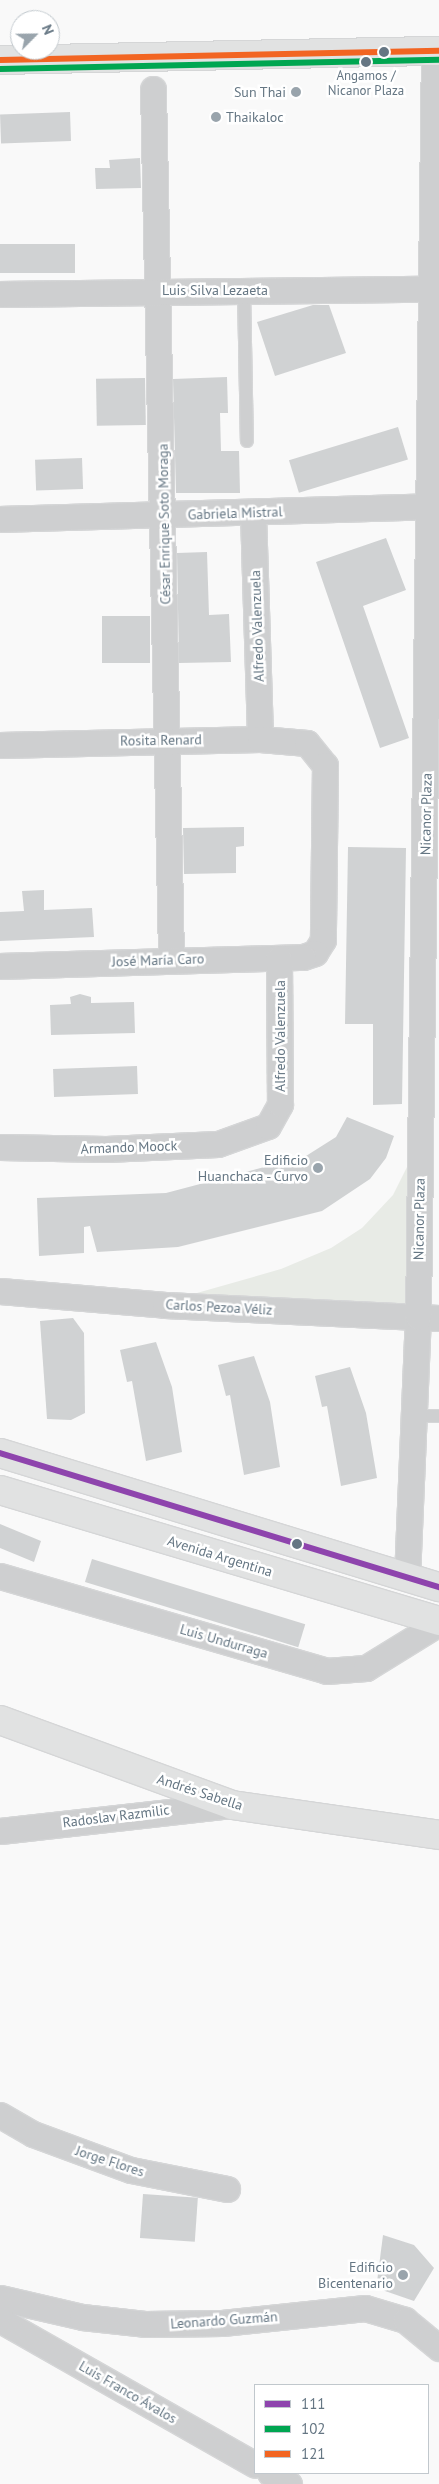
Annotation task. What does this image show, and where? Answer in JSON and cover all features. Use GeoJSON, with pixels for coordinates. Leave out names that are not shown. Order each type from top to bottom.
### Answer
{"type":"FeatureCollection","features":[{"type":"Feature","properties":{"kind":"main road"},"geometry":{"type":"LineString","coordinates":[[0,60],[436,51]]}},
{"type":"Feature","properties":{"kind":"main road"},"geometry":{"type":"LineString","coordinates":[[0,1453],[439,1587]]}},
{"type":"Feature","properties":{"kind":"main road","name":"Avenida Argentina"},"geometry":{"type":"LineString","coordinates":[[0,1490],[439,1622]]}},
{"type":"Feature","properties":{"kind":"main road","name":"Andrés Sabella"},"geometry":{"type":"LineString","coordinates":[[0,1720],[232,1805],[439,1835]]}},
{"type":"Feature","properties":{"kind":"street","name":"Nicanor Plaza"},"geometry":{"type":"LineString","coordinates":[[407,1577],[427,1416],[434,650],[434,506],[430,289],[436,51]]}},
{"type":"Feature","properties":{"kind":"street","name":"César Enrique Soto Moraga"},"geometry":{"type":"LineString","coordinates":[[153,88],[164,514],[172,959]]}},
{"type":"Feature","properties":{"kind":"street","name":"Luis Silva Lezaeta"},"geometry":{"type":"LineString","coordinates":[[0,294],[430,289]]}},
{"type":"Feature","properties":{"kind":"street","name":"Gabriela Mistral"},"geometry":{"type":"LineString","coordinates":[[0,519],[434,506]]}},
{"type":"Feature","properties":{"kind":"street","name":"Alfredo Valenzuela"},"geometry":{"type":"LineString","coordinates":[[253,512],[260,739]]}},
{"type":"Feature","properties":{"kind":"street","name":"Rosita Renard"},"geometry":{"type":"LineString","coordinates":[[0,745],[260,739],[307,743],[318,753],[325,765],[323,940],[315,953]]}},
{"type":"Feature","properties":{"kind":"street","name":"José María Caro"},"geometry":{"type":"LineString","coordinates":[[0,966],[172,959],[279,958],[315,953]]}},
{"type":"Feature","properties":{"kind":"street","name":"Alfredo Valenzuela"},"geometry":{"type":"LineString","coordinates":[[256,1134],[268,1126],[280,1104],[279,958]]}},
{"type":"Feature","properties":{"kind":"street","name":"Armando Moock"},"geometry":{"type":"LineString","coordinates":[[0,1147],[106,1149],[218,1144],[256,1134]]}},
{"type":"Feature","properties":{"kind":"street","name":"Carlos Pezoa Véliz"},"geometry":{"type":"LineString","coordinates":[[0,1291],[165,1305],[428,1317]]}},
{"type":"Feature","properties":{"kind":"street","name":"Luis Undurraga"},"geometry":{"type":"LineString","coordinates":[[0,1576],[326,1671],[366,1668],[439,1622]]}},
{"type":"Feature","properties":{"kind":"street","name":"Radoslav Razmilic"},"geometry":{"type":"LineString","coordinates":[[0,1831],[232,1805]]}},
{"type":"Feature","properties":{"kind":"street","name":"Jorge Flores"},"geometry":{"type":"LineString","coordinates":[[0,2115],[33,2134],[131,2170],[227,2189]]}},
{"type":"Feature","properties":{"kind":"street","name":"Leonardo Guzmán"},"geometry":{"type":"LineString","coordinates":[[0,2298],[82,2317],[146,2324],[222,2323],[365,2308],[405,2320],[439,2348]]}},
{"type":"Feature","properties":{"kind":"street","name":"Luis Franco Ávalos"},"geometry":{"type":"LineString","coordinates":[[0,2320],[254,2464]]}},
{"type":"Feature","properties":{"kind":"street"},"geometry":{"type":"LineString","coordinates":[[272,2474],[289,2484]]}},
{"type":"Feature","properties":{"kind":"lane"},"geometry":{"type":"LineString","coordinates":[[244,290],[247,441]]}},
{"type":"Feature","properties":{"kind":"shaded area"},"geometry":{"type":"Polygon","coordinates":[[[416,1149],[418,1297],[404,1310],[197,1293],[281,1269],[331,1248],[362,1228],[393,1195],[416,1149]]]}},
{"type":"Feature","properties":{"kind":"building"},"geometry":{"type":"Polygon","coordinates":[[[70,112],[71,141],[1,143],[0,114],[70,112]]]}},
{"type":"Feature","properties":{"kind":"building"},"geometry":{"type":"Polygon","coordinates":[[[140,158],[141,188],[96,189],[95,168],[110,168],[109,160],[140,158]]]}},
{"type":"Feature","properties":{"kind":"building"},"geometry":{"type":"Polygon","coordinates":[[[0,244],[75,244],[75,273],[0,273],[0,244]]]}},
{"type":"Feature","properties":{"kind":"building"},"geometry":{"type":"Polygon","coordinates":[[[313,305],[329,305],[346,353],[275,376],[257,322],[313,305]]]}},
{"type":"Feature","properties":{"kind":"building"},"geometry":{"type":"Polygon","coordinates":[[[227,377],[228,413],[220,413],[221,451],[239,451],[240,493],[176,493],[173,379],[227,377]]]}},
{"type":"Feature","properties":{"kind":"building"},"geometry":{"type":"Polygon","coordinates":[[[145,378],[146,425],[97,426],[96,379],[145,378]]]}},
{"type":"Feature","properties":{"kind":"building"},"geometry":{"type":"Polygon","coordinates":[[[398,427],[408,460],[299,493],[289,460],[398,427]]]}},
{"type":"Feature","properties":{"kind":"building"},"geometry":{"type":"Polygon","coordinates":[[[82,458],[83,489],[36,491],[35,460],[82,458]]]}},
{"type":"Feature","properties":{"kind":"building"},"geometry":{"type":"Polygon","coordinates":[[[386,538],[406,590],[363,606],[409,738],[380,748],[316,562],[386,538]]]}},
{"type":"Feature","properties":{"kind":"building"},"geometry":{"type":"Polygon","coordinates":[[[207,552],[209,615],[229,614],[231,662],[179,663],[177,553],[207,552]]]}},
{"type":"Feature","properties":{"kind":"building"},"geometry":{"type":"Polygon","coordinates":[[[102,616],[150,616],[150,663],[102,663],[102,616]]]}},
{"type":"Feature","properties":{"kind":"building"},"geometry":{"type":"Polygon","coordinates":[[[244,827],[244,846],[236,847],[236,873],[184,874],[183,828],[244,827]]]}},
{"type":"Feature","properties":{"kind":"building"},"geometry":{"type":"Polygon","coordinates":[[[348,847],[406,848],[402,1104],[373,1105],[373,1024],[345,1024],[348,847]]]}},
{"type":"Feature","properties":{"kind":"building"},"geometry":{"type":"Polygon","coordinates":[[[44,890],[44,910],[92,908],[94,937],[0,941],[0,912],[24,911],[22,891],[44,890]]]}},
{"type":"Feature","properties":{"kind":"building"},"geometry":{"type":"Polygon","coordinates":[[[80,994],[91,997],[91,1003],[134,1002],[135,1033],[51,1035],[50,1005],[71,1004],[70,997],[80,994]]]}},
{"type":"Feature","properties":{"kind":"building"},"geometry":{"type":"Polygon","coordinates":[[[137,1066],[138,1094],[54,1097],[53,1069],[137,1066]]]}},
{"type":"Feature","properties":{"kind":"building","name":"Edificio Huanchaca - Curvo"},"geometry":{"type":"Polygon","coordinates":[[[347,1117],[394,1136],[386,1158],[370,1179],[322,1211],[178,1247],[97,1252],[90,1226],[84,1227],[84,1253],[39,1256],[37,1198],[166,1193],[306,1156],[336,1137],[347,1117]]]}},
{"type":"Feature","properties":{"kind":"building"},"geometry":{"type":"Polygon","coordinates":[[[73,1318],[84,1333],[85,1413],[71,1420],[47,1419],[40,1321],[73,1318]]]}},
{"type":"Feature","properties":{"kind":"building"},"geometry":{"type":"Polygon","coordinates":[[[156,1342],[172,1387],[182,1452],[146,1461],[132,1381],[127,1382],[120,1350],[156,1342]]]}},
{"type":"Feature","properties":{"kind":"building"},"geometry":{"type":"Polygon","coordinates":[[[254,1356],[270,1402],[280,1467],[244,1475],[230,1395],[226,1396],[218,1365],[254,1356]]]}},
{"type":"Feature","properties":{"kind":"building"},"geometry":{"type":"Polygon","coordinates":[[[350,1367],[366,1413],[377,1478],[341,1486],[327,1406],[322,1407],[315,1376],[350,1367]]]}},
{"type":"Feature","properties":{"kind":"building"},"geometry":{"type":"Polygon","coordinates":[[[0,1524],[41,1541],[34,1562],[0,1548],[0,1524]]]}},
{"type":"Feature","properties":{"kind":"building"},"geometry":{"type":"Polygon","coordinates":[[[92,1559],[305,1624],[298,1647],[85,1582],[92,1559]]]}},
{"type":"Feature","properties":{"kind":"building"},"geometry":{"type":"Polygon","coordinates":[[[143,2194],[198,2198],[195,2242],[140,2238],[143,2194]]]}},
{"type":"Feature","properties":{"kind":"building","name":"Edificio Bicentenario"},"geometry":{"type":"Polygon","coordinates":[[[383,2235],[414,2245],[434,2268],[414,2301],[385,2291],[377,2282],[383,2235]]]}},
{"type":"Feature","properties":{"kind":"transit line","name":"121"},"geometry":{"type":"LineString","coordinates":[[0,60],[439,51]]}},
{"type":"Feature","properties":{"kind":"transit line","name":"102"},"geometry":{"type":"LineString","coordinates":[[0,69],[439,60]]}},
{"type":"Feature","properties":{"kind":"transit line","name":"111"},"geometry":{"type":"LineString","coordinates":[[0,1453],[439,1587]]}},
{"type":"Feature","properties":{"kind":"place","name":"Angamos / Nicanor Plaza"},"geometry":{"type":"Point","coordinates":[366,62]}},
{"type":"Feature","properties":{"kind":"place","name":"Sun Thai"},"geometry":{"type":"Point","coordinates":[296,92]}},
{"type":"Feature","properties":{"kind":"place","name":"Thaikaloc"},"geometry":{"type":"Point","coordinates":[216,117]}},
{"type":"Feature","properties":{"kind":"place","name":"Edificio Huanchaca - Curvo"},"geometry":{"type":"Point","coordinates":[318,1168]}},
{"type":"Feature","properties":{"kind":"place","name":"Edificio Bicentenario"},"geometry":{"type":"Point","coordinates":[403,2275]}}]}
